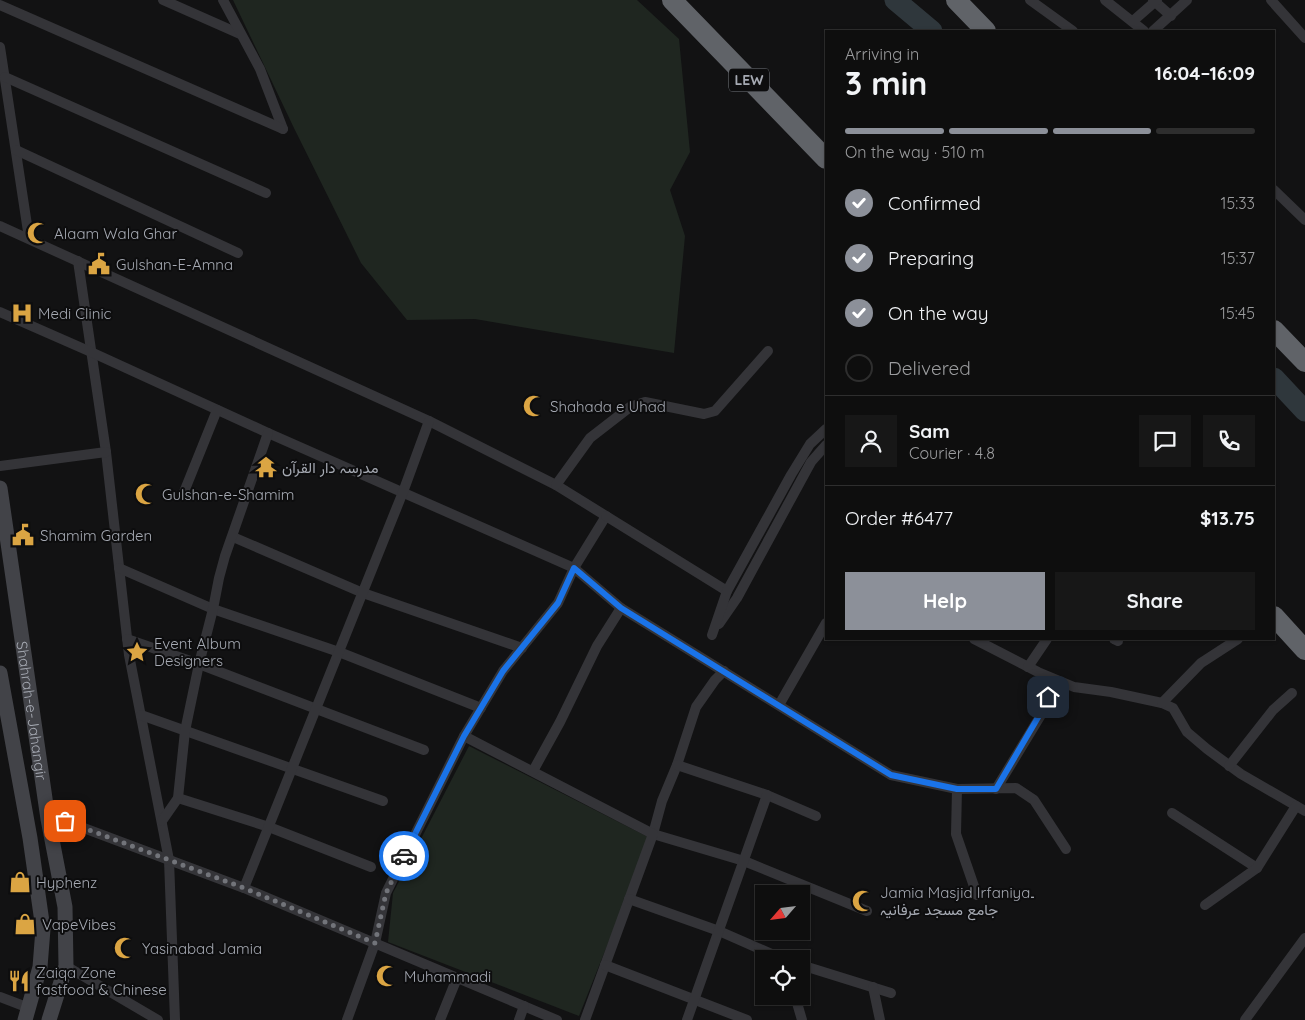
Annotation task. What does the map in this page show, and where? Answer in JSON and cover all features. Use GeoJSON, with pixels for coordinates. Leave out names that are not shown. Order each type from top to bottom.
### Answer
{"type":"FeatureCollection","features":[{"type":"Feature","properties":{"kind":"highway","name":"LEW"},"geometry":{"type":"LineString","coordinates":[[672,0],[825,158]]}},
{"type":"Feature","properties":{"kind":"highway"},"geometry":{"type":"LineString","coordinates":[[956,0],[985,30]]}},
{"type":"Feature","properties":{"kind":"highway"},"geometry":{"type":"LineString","coordinates":[[1275,331],[1305,362]]}},
{"type":"Feature","properties":{"kind":"highway"},"geometry":{"type":"LineString","coordinates":[[1275,617],[1305,650]]}},
{"type":"Feature","properties":{"kind":"main road","name":"Shahrah-e-Jahangir"},"geometry":{"type":"LineString","coordinates":[[0,488],[48,819],[64,907],[66,966],[49,1020]]}},
{"type":"Feature","properties":{"kind":"main road"},"geometry":{"type":"LineString","coordinates":[[0,673],[30,838],[43,929],[40,967],[27,1014]]}},
{"type":"Feature","properties":{"kind":"street"},"geometry":{"type":"LineString","coordinates":[[163,0],[240,34]]}},
{"type":"Feature","properties":{"kind":"street"},"geometry":{"type":"LineString","coordinates":[[0,5],[283,129],[260,69],[223,0]]}},
{"type":"Feature","properties":{"kind":"street"},"geometry":{"type":"LineString","coordinates":[[1030,0],[1073,30]]}},
{"type":"Feature","properties":{"kind":"street"},"geometry":{"type":"LineString","coordinates":[[1105,0],[1143,30]]}},
{"type":"Feature","properties":{"kind":"street"},"geometry":{"type":"LineString","coordinates":[[1133,21],[1155,0],[1171,16]]}},
{"type":"Feature","properties":{"kind":"street"},"geometry":{"type":"LineString","coordinates":[[1155,30],[1188,0]]}},
{"type":"Feature","properties":{"kind":"street"},"geometry":{"type":"LineString","coordinates":[[1271,0],[1305,38]]}},
{"type":"Feature","properties":{"kind":"street"},"geometry":{"type":"LineString","coordinates":[[0,47],[29,238]]}},
{"type":"Feature","properties":{"kind":"street"},"geometry":{"type":"LineString","coordinates":[[5,77],[266,193]]}},
{"type":"Feature","properties":{"kind":"street"},"geometry":{"type":"LineString","coordinates":[[16,150],[238,253]]}},
{"type":"Feature","properties":{"kind":"street"},"geometry":{"type":"LineString","coordinates":[[1275,191],[1305,220]]}},
{"type":"Feature","properties":{"kind":"street"},"geometry":{"type":"LineString","coordinates":[[0,226],[429,421],[556,484],[727,591]]}},
{"type":"Feature","properties":{"kind":"street"},"geometry":{"type":"LineString","coordinates":[[78,261],[106,452],[127,639],[169,860],[175,1020]]}},
{"type":"Feature","properties":{"kind":"street"},"geometry":{"type":"LineString","coordinates":[[0,312],[216,410],[574,568],[621,608],[891,775],[957,789],[1016,788],[1034,800],[1066,849]]}},
{"type":"Feature","properties":{"kind":"street"},"geometry":{"type":"LineString","coordinates":[[556,484],[590,438],[630,407],[645,402],[704,414],[715,411],[768,351]]}},
{"type":"Feature","properties":{"kind":"street"},"geometry":{"type":"LineString","coordinates":[[184,492],[216,410]]}},
{"type":"Feature","properties":{"kind":"street"},"geometry":{"type":"LineString","coordinates":[[244,888],[363,593],[429,421]]}},
{"type":"Feature","properties":{"kind":"street"},"geometry":{"type":"LineString","coordinates":[[825,430],[810,444],[800,459],[727,591],[712,635],[737,598],[812,462],[825,446]]}},
{"type":"Feature","properties":{"kind":"street"},"geometry":{"type":"LineString","coordinates":[[162,821],[178,798],[185,731],[223,564],[268,433]]}},
{"type":"Feature","properties":{"kind":"street"},"geometry":{"type":"LineString","coordinates":[[0,466],[106,452]]}},
{"type":"Feature","properties":{"kind":"street"},"geometry":{"type":"LineString","coordinates":[[347,1020],[375,943],[386,893],[464,736],[503,671],[558,603],[574,568],[606,516]]}},
{"type":"Feature","properties":{"kind":"street"},"geometry":{"type":"LineString","coordinates":[[233,537],[363,593],[522,648]]}},
{"type":"Feature","properties":{"kind":"street"},"geometry":{"type":"LineString","coordinates":[[119,568],[213,609],[339,652],[481,708]]}},
{"type":"Feature","properties":{"kind":"street"},"geometry":{"type":"LineString","coordinates":[[533,772],[560,722],[596,646],[621,608]]}},
{"type":"Feature","properties":{"kind":"street"},"geometry":{"type":"LineString","coordinates":[[779,705],[825,625]]}},
{"type":"Feature","properties":{"kind":"street"},"geometry":{"type":"LineString","coordinates":[[127,639],[199,664],[424,750]]}},
{"type":"Feature","properties":{"kind":"street"},"geometry":{"type":"LineString","coordinates":[[976,640],[1028,667],[1074,687],[1111,692],[1162,703],[1173,708],[1187,732],[1229,766],[1300,809],[1257,868],[1206,905]]}},
{"type":"Feature","properties":{"kind":"street"},"geometry":{"type":"LineString","coordinates":[[1028,667],[1046,640]]}},
{"type":"Feature","properties":{"kind":"street"},"geometry":{"type":"LineString","coordinates":[[1162,703],[1201,663],[1236,640]]}},
{"type":"Feature","properties":{"kind":"street"},"geometry":{"type":"LineString","coordinates":[[584,1020],[653,834],[662,801],[677,766],[696,707],[714,680],[724,672]]}},
{"type":"Feature","properties":{"kind":"street"},"geometry":{"type":"LineString","coordinates":[[996,789],[1040,714],[1056,680]]}},
{"type":"Feature","properties":{"kind":"street"},"geometry":{"type":"LineString","coordinates":[[1229,766],[1273,710],[1292,693]]}},
{"type":"Feature","properties":{"kind":"street"},"geometry":{"type":"LineString","coordinates":[[141,715],[383,800]]}},
{"type":"Feature","properties":{"kind":"street"},"geometry":{"type":"LineString","coordinates":[[464,736],[653,834],[744,861],[867,911]]}},
{"type":"Feature","properties":{"kind":"street"},"geometry":{"type":"LineString","coordinates":[[677,766],[767,795],[816,816]]}},
{"type":"Feature","properties":{"kind":"street"},"geometry":{"type":"LineString","coordinates":[[957,789],[956,834],[977,895]]}},
{"type":"Feature","properties":{"kind":"street"},"geometry":{"type":"LineString","coordinates":[[687,1020],[767,795]]}},
{"type":"Feature","properties":{"kind":"street"},"geometry":{"type":"LineString","coordinates":[[178,798],[269,827],[372,867]]}},
{"type":"Feature","properties":{"kind":"street"},"geometry":{"type":"LineString","coordinates":[[1172,813],[1257,868]]}},
{"type":"Feature","properties":{"kind":"street"},"geometry":{"type":"LineString","coordinates":[[48,819],[65,821],[244,888],[557,1020]]}},
{"type":"Feature","properties":{"kind":"street"},"geometry":{"type":"LineString","coordinates":[[629,899],[719,931],[762,950]]}},
{"type":"Feature","properties":{"kind":"street"},"geometry":{"type":"LineString","coordinates":[[1245,1020],[1305,938]]}},
{"type":"Feature","properties":{"kind":"street"},"geometry":{"type":"LineString","coordinates":[[605,965],[747,1020]]}},
{"type":"Feature","properties":{"kind":"street"},"geometry":{"type":"LineString","coordinates":[[66,966],[158,1020]]}},
{"type":"Feature","properties":{"kind":"street"},"geometry":{"type":"LineString","coordinates":[[810,968],[892,993]]}},
{"type":"Feature","properties":{"kind":"street"},"geometry":{"type":"LineString","coordinates":[[440,1020],[457,978]]}},
{"type":"Feature","properties":{"kind":"street"},"geometry":{"type":"LineString","coordinates":[[872,987],[880,1020]]}},
{"type":"Feature","properties":{"kind":"street"},"geometry":{"type":"LineString","coordinates":[[0,997],[27,1014]]}},
{"type":"Feature","properties":{"kind":"street"},"geometry":{"type":"LineString","coordinates":[[798,1005],[802,1020]]}},
{"type":"Feature","properties":{"kind":"street"},"geometry":{"type":"LineString","coordinates":[[519,1020],[524,1006]]}},
{"type":"Feature","properties":{"kind":"shaded area"},"geometry":{"type":"Polygon","coordinates":[[[233,0],[637,0],[679,39],[690,152],[670,190],[685,236],[674,353],[475,319],[407,320],[361,263],[233,0]]]}},
{"type":"Feature","properties":{"kind":"shaded area"},"geometry":{"type":"Polygon","coordinates":[[[469,746],[650,838],[579,1016],[388,942],[393,893],[469,746]]]}},
{"type":"Feature","properties":{"kind":"waterway"},"geometry":{"type":"LineString","coordinates":[[895,0],[931,30]]}},
{"type":"Feature","properties":{"kind":"waterway"},"geometry":{"type":"LineString","coordinates":[[1275,379],[1305,411]]}},
{"type":"Feature","properties":{"kind":"way so far"},"geometry":{"type":"LineString","coordinates":[[65,821],[244,888],[375,943],[386,893],[404,856]]}},
{"type":"Feature","properties":{"kind":"place","name":"Alaam Wala Ghar"},"geometry":{"type":"Point","coordinates":[38,233]}},
{"type":"Feature","properties":{"kind":"place","name":"Gulshan-E-Amna"},"geometry":{"type":"Point","coordinates":[99,264]}},
{"type":"Feature","properties":{"kind":"place","name":"Medi Clinic"},"geometry":{"type":"Point","coordinates":[22,313]}},
{"type":"Feature","properties":{"kind":"place","name":"Shahada e Uhad"},"geometry":{"type":"Point","coordinates":[534,406]}},
{"type":"Feature","properties":{"kind":"place","name":"مدرسہ دار القرآن"},"geometry":{"type":"Point","coordinates":[266,467]}},
{"type":"Feature","properties":{"kind":"place","name":"Gulshan-e-Shamim"},"geometry":{"type":"Point","coordinates":[146,494]}},
{"type":"Feature","properties":{"kind":"place","name":"Shamim Garden"},"geometry":{"type":"Point","coordinates":[23,535]}},
{"type":"Feature","properties":{"kind":"place","name":"Event Album Designers"},"geometry":{"type":"Point","coordinates":[137,652]}},
{"type":"Feature","properties":{"kind":"place","name":"Hyphenz"},"geometry":{"type":"Point","coordinates":[20,882]}},
{"type":"Feature","properties":{"kind":"place","name":"Jamia Masjid Irfaniya۔ جامع مسجد عرفانیہ"},"geometry":{"type":"Point","coordinates":[863,901]}},
{"type":"Feature","properties":{"kind":"place","name":"VapeVibes"},"geometry":{"type":"Point","coordinates":[25,924]}},
{"type":"Feature","properties":{"kind":"place","name":"Yasinabad Jamia"},"geometry":{"type":"Point","coordinates":[125,948]}},
{"type":"Feature","properties":{"kind":"place","name":"Muhammadi"},"geometry":{"type":"Point","coordinates":[387,976]}},
{"type":"Feature","properties":{"kind":"place","name":"Zaiqa Zone fastfood & Chinese"},"geometry":{"type":"Point","coordinates":[19,981]}},
{"type":"Feature","properties":{"kind":"route"},"geometry":{"type":"LineString","coordinates":[[404,856],[464,736],[503,671],[558,603],[574,568],[621,608],[891,775],[957,789],[996,789],[1048,697]]}}]}
